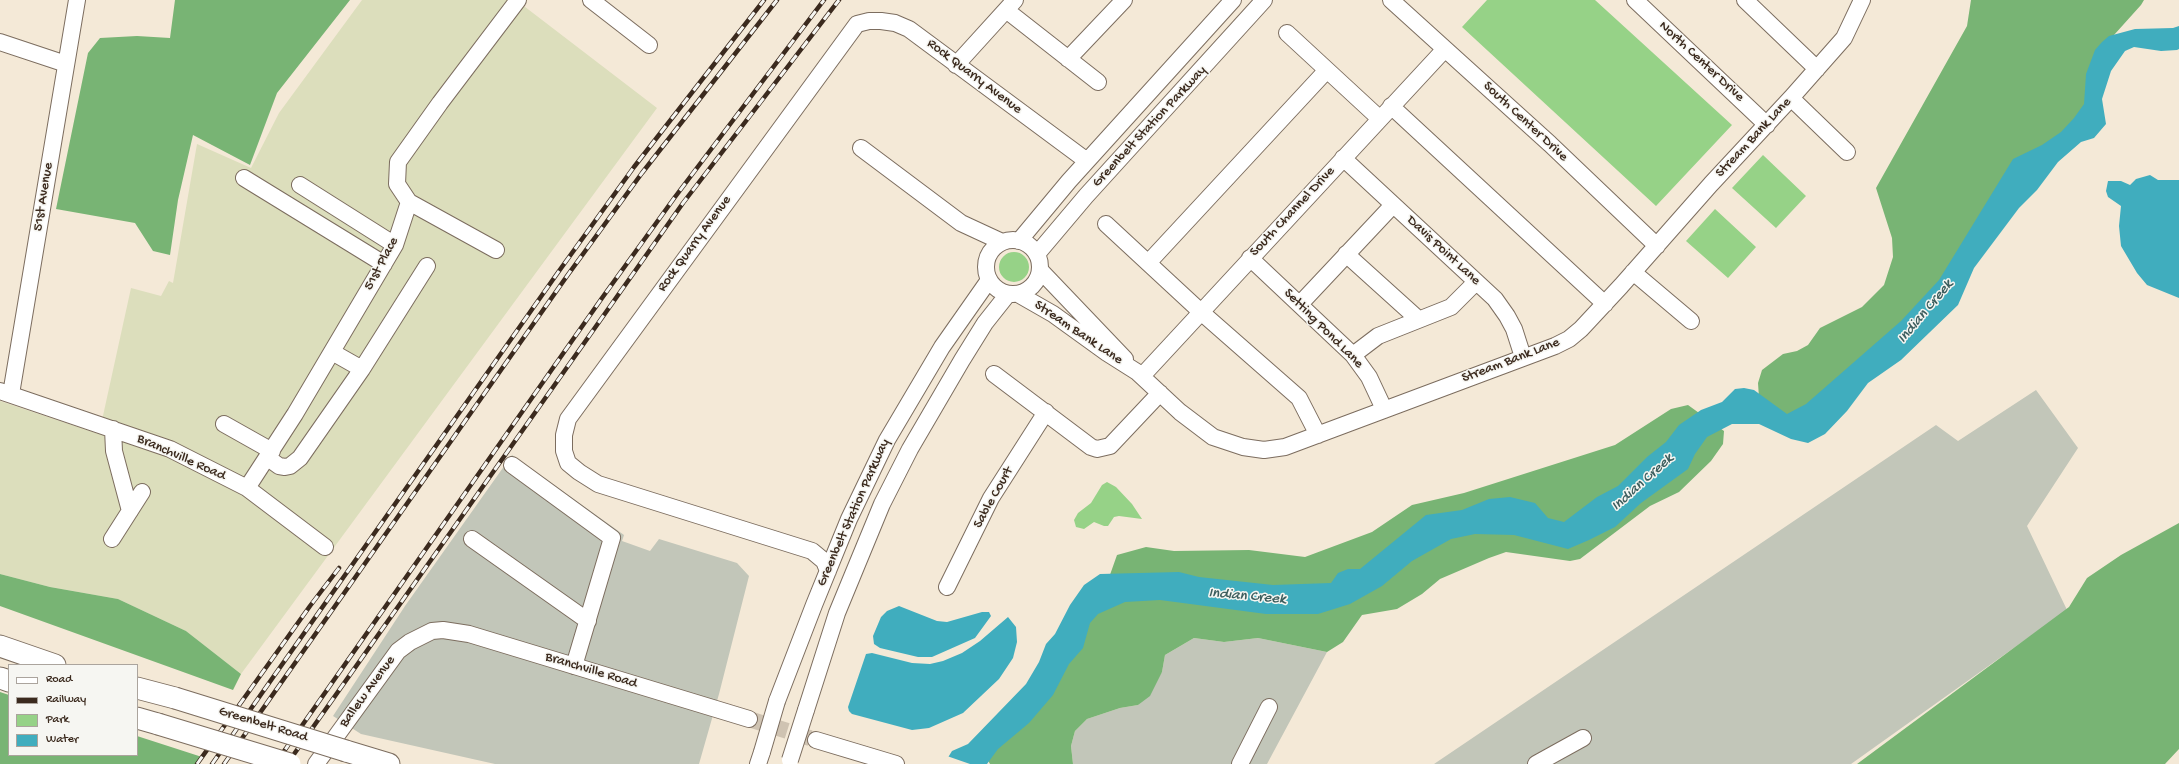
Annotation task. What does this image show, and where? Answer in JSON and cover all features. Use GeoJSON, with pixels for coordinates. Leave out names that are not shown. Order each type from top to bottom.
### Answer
{"type":"FeatureCollection","features":[{"type":"Feature","properties":{"kind":"main road"},"geometry":{"type":"LineString","coordinates":[[0,646],[52,664]]}},
{"type":"Feature","properties":{"kind":"main road","name":"Greenbelt Road"},"geometry":{"type":"LineString","coordinates":[[138,688],[389,764]]}},
{"type":"Feature","properties":{"kind":"main road","name":"Greenbelt Road"},"geometry":{"type":"LineString","coordinates":[[138,718],[290,764]]}},
{"type":"Feature","properties":{"kind":"street","name":"51st Avenue"},"geometry":{"type":"LineString","coordinates":[[6,392],[77,0]]}},
{"type":"Feature","properties":{"kind":"street"},"geometry":{"type":"LineString","coordinates":[[591,0],[649,45]]}},
{"type":"Feature","properties":{"kind":"street"},"geometry":{"type":"LineString","coordinates":[[1068,59],[1124,0]]}},
{"type":"Feature","properties":{"kind":"street","name":"Greenbelt Station Parkway"},"geometry":{"type":"LineString","coordinates":[[1019,241],[1086,161],[1233,0]]}},
{"type":"Feature","properties":{"kind":"street","name":"Greenbelt Station Parkway"},"geometry":{"type":"LineString","coordinates":[[1038,262],[1086,196],[1264,0]]}},
{"type":"Feature","properties":{"kind":"street","name":"South Center Drive"},"geometry":{"type":"LineString","coordinates":[[1391,0],[1550,144],[1657,246]]}},
{"type":"Feature","properties":{"kind":"street","name":"North Center Drive"},"geometry":{"type":"LineString","coordinates":[[1635,0],[1767,125]]}},
{"type":"Feature","properties":{"kind":"street"},"geometry":{"type":"LineString","coordinates":[[1745,0],[1817,69]]}},
{"type":"Feature","properties":{"kind":"street","name":"Stream Bank Lane"},"geometry":{"type":"LineString","coordinates":[[1038,262],[1139,374],[1203,430],[1213,437],[1237,445],[1264,450],[1285,447],[1555,346],[1568,339],[1581,329],[1711,184],[1767,125],[1844,38],[1862,0]]}},
{"type":"Feature","properties":{"kind":"street"},"geometry":{"type":"LineString","coordinates":[[496,250],[409,202],[397,184],[398,162],[440,103],[517,2]]}},
{"type":"Feature","properties":{"kind":"street"},"geometry":{"type":"LineString","coordinates":[[956,64],[1010,5],[1068,59],[1098,82]]}},
{"type":"Feature","properties":{"kind":"street","name":"Rock Quarry Avenue"},"geometry":{"type":"LineString","coordinates":[[828,570],[824,561],[812,551],[598,484],[568,463],[564,451],[564,435],[568,419],[856,24],[869,21],[895,23],[908,29],[1086,161]]}},
{"type":"Feature","properties":{"kind":"street"},"geometry":{"type":"LineString","coordinates":[[1287,32],[1379,118]]}},
{"type":"Feature","properties":{"kind":"street"},"geometry":{"type":"LineString","coordinates":[[0,42],[66,64]]}},
{"type":"Feature","properties":{"kind":"street","name":"South Channel Drive"},"geometry":{"type":"LineString","coordinates":[[1139,374],[1201,312],[1379,118],[1445,49]]}},
{"type":"Feature","properties":{"kind":"street"},"geometry":{"type":"LineString","coordinates":[[1148,262],[1327,70]]}},
{"type":"Feature","properties":{"kind":"street"},"geometry":{"type":"LineString","coordinates":[[1791,98],[1848,152]]}},
{"type":"Feature","properties":{"kind":"street"},"geometry":{"type":"LineString","coordinates":[[1391,106],[1605,304]]}},
{"type":"Feature","properties":{"kind":"street"},"geometry":{"type":"LineString","coordinates":[[861,148],[960,222],[1002,242],[1019,241],[1029,246],[1038,262],[1035,283],[1028,290],[1013,294],[997,289],[989,280],[985,270],[987,258],[992,249],[1002,242]]}},
{"type":"Feature","properties":{"kind":"street","name":"Davis Point Lane"},"geometry":{"type":"LineString","coordinates":[[1343,158],[1495,299],[1514,329],[1523,358]]}},
{"type":"Feature","properties":{"kind":"street"},"geometry":{"type":"LineString","coordinates":[[244,178],[384,264]]}},
{"type":"Feature","properties":{"kind":"street"},"geometry":{"type":"LineString","coordinates":[[300,185],[396,245]]}},
{"type":"Feature","properties":{"kind":"street","name":"51st Place"},"geometry":{"type":"LineString","coordinates":[[247,488],[270,454],[396,245],[409,202]]}},
{"type":"Feature","properties":{"kind":"street"},"geometry":{"type":"LineString","coordinates":[[1300,304],[1393,205]]}},
{"type":"Feature","properties":{"kind":"street"},"geometry":{"type":"LineString","coordinates":[[960,222],[987,258]]}},
{"type":"Feature","properties":{"kind":"street"},"geometry":{"type":"LineString","coordinates":[[1106,224],[1201,312],[1299,398],[1318,434]]}},
{"type":"Feature","properties":{"kind":"street"},"geometry":{"type":"LineString","coordinates":[[1346,254],[1418,319]]}},
{"type":"Feature","properties":{"kind":"street","name":"Setting Pond Lane"},"geometry":{"type":"LineString","coordinates":[[1250,258],[1353,355],[1369,378],[1384,409]]}},
{"type":"Feature","properties":{"kind":"street"},"geometry":{"type":"LineString","coordinates":[[224,424],[270,454],[279,466],[290,466],[300,458],[362,369],[427,266]]}},
{"type":"Feature","properties":{"kind":"street"},"geometry":{"type":"LineString","coordinates":[[1633,272],[1691,321]]}},
{"type":"Feature","properties":{"kind":"street","name":"Greenbelt Station Parkway"},"geometry":{"type":"LineString","coordinates":[[760,758],[777,701],[828,570],[862,491],[887,440],[942,347],[989,280]]}},
{"type":"Feature","properties":{"kind":"street"},"geometry":{"type":"LineString","coordinates":[[1353,355],[1378,336],[1454,305],[1476,282]]}},
{"type":"Feature","properties":{"kind":"street","name":"Greenbelt Station Parkway"},"geometry":{"type":"LineString","coordinates":[[790,762],[838,613],[859,557],[885,497],[910,449],[985,323],[1013,294]]}},
{"type":"Feature","properties":{"kind":"street","name":"Stream Bank Lane"},"geometry":{"type":"LineString","coordinates":[[1013,294],[1053,314],[1106,353],[1139,374]]}},
{"type":"Feature","properties":{"kind":"street"},"geometry":{"type":"LineString","coordinates":[[332,352],[362,369]]}},
{"type":"Feature","properties":{"kind":"street"},"geometry":{"type":"LineString","coordinates":[[994,374],[1091,447],[1103,448],[1110,446],[1160,393]]}},
{"type":"Feature","properties":{"kind":"street","name":"Branchville Road"},"geometry":{"type":"LineString","coordinates":[[6,392],[170,449],[247,488],[325,547]]}},
{"type":"Feature","properties":{"kind":"street","name":"Sable Court"},"geometry":{"type":"LineString","coordinates":[[947,587],[991,498],[1046,412]]}},
{"type":"Feature","properties":{"kind":"street"},"geometry":{"type":"LineString","coordinates":[[113,429],[114,451],[130,511]]}},
{"type":"Feature","properties":{"kind":"street"},"geometry":{"type":"LineString","coordinates":[[512,465],[612,538],[574,666]]}},
{"type":"Feature","properties":{"kind":"street"},"geometry":{"type":"LineString","coordinates":[[112,539],[142,492]]}},
{"type":"Feature","properties":{"kind":"street"},"geometry":{"type":"LineString","coordinates":[[472,539],[588,621]]}},
{"type":"Feature","properties":{"kind":"street","name":"Branchville Road"},"geometry":{"type":"LineString","coordinates":[[432,632],[443,630],[469,634],[749,719]]}},
{"type":"Feature","properties":{"kind":"street","name":"Ballew Avenue"},"geometry":{"type":"LineString","coordinates":[[316,764],[398,651],[410,642],[432,632]]}},
{"type":"Feature","properties":{"kind":"street"},"geometry":{"type":"LineString","coordinates":[[1240,764],[1269,707]]}},
{"type":"Feature","properties":{"kind":"street"},"geometry":{"type":"LineString","coordinates":[[1536,764],[1583,738]]}},
{"type":"Feature","properties":{"kind":"street"},"geometry":{"type":"LineString","coordinates":[[816,740],[896,764]]}},
{"type":"Feature","properties":{"kind":"shaded area"},"geometry":{"type":"Polygon","coordinates":[[[362,0],[516,0],[657,108],[241,674],[186,631],[118,599],[50,587],[0,574],[0,401],[99,434],[131,288],[161,296],[169,281],[173,283],[197,144],[251,168],[279,113],[362,0]]]}},
{"type":"Feature","properties":{"kind":"shaded area"},"geometry":{"type":"Polygon","coordinates":[[[2036,390],[2078,448],[2027,526],[2067,610],[1851,764],[1434,764],[1936,425],[1958,441],[2036,390]]]}},
{"type":"Feature","properties":{"kind":"shaded area"},"geometry":{"type":"Polygon","coordinates":[[[512,455],[624,535],[622,541],[650,551],[659,539],[737,563],[749,576],[719,694],[699,764],[495,764],[361,734],[333,716],[405,606],[512,455]]]}},
{"type":"Feature","properties":{"kind":"shaded area"},"geometry":{"type":"Polygon","coordinates":[[[1194,638],[1224,642],[1258,638],[1327,652],[1267,764],[1073,764],[1071,746],[1075,731],[1087,719],[1120,708],[1138,705],[1162,672],[1165,655],[1194,638]]]}},
{"type":"Feature","properties":{"kind":"green space"},"geometry":{"type":"Polygon","coordinates":[[[175,0],[350,0],[277,93],[250,165],[193,135],[178,200],[170,255],[153,251],[135,223],[56,209],[88,53],[100,38],[137,36],[170,38],[175,0]]]}},
{"type":"Feature","properties":{"kind":"green space"},"geometry":{"type":"Polygon","coordinates":[[[1487,0],[1595,0],[1732,125],[1656,206],[1462,27],[1487,0]]]}},
{"type":"Feature","properties":{"kind":"green space"},"geometry":{"type":"Polygon","coordinates":[[[1971,0],[2144,0],[2114,35],[2083,120],[1979,242],[1806,427],[1759,398],[1758,383],[1762,370],[1783,354],[1797,351],[1808,345],[1820,328],[1862,307],[1884,285],[1893,257],[1892,238],[1876,188],[1967,26],[1971,0]]]}},
{"type":"Feature","properties":{"kind":"green space"},"geometry":{"type":"Polygon","coordinates":[[[1763,155],[1806,196],[1776,228],[1732,188],[1763,155]]]}},
{"type":"Feature","properties":{"kind":"green space"},"geometry":{"type":"Polygon","coordinates":[[[1715,209],[1756,247],[1728,278],[1686,241],[1715,209]]]}},
{"type":"Feature","properties":{"kind":"green space"},"geometry":{"type":"Polygon","coordinates":[[[1014,252],[1020,253],[1028,261],[1028,273],[1020,281],[1014,282],[1008,281],[1000,273],[999,267],[1000,261],[1008,253],[1014,252]]]}},
{"type":"Feature","properties":{"kind":"green space"},"geometry":{"type":"Polygon","coordinates":[[[1688,405],[1724,431],[1723,444],[1711,461],[1679,492],[1650,506],[1580,559],[1570,561],[1506,552],[1489,558],[1440,579],[1422,594],[1397,609],[1362,615],[1343,642],[1327,652],[1258,638],[1224,642],[1194,638],[1165,655],[1162,672],[1150,696],[1138,705],[1120,708],[1087,719],[1075,731],[1071,746],[1073,764],[990,764],[982,750],[1100,603],[1117,555],[1146,547],[1174,551],[1249,550],[1305,557],[1372,532],[1412,505],[1464,493],[1615,445],[1671,409],[1688,405]]]}},
{"type":"Feature","properties":{"kind":"green space"},"geometry":{"type":"Polygon","coordinates":[[[1107,482],[1116,487],[1132,504],[1142,519],[1119,516],[1114,517],[1108,526],[1094,522],[1084,529],[1076,527],[1074,520],[1078,513],[1091,503],[1102,485],[1107,482]]]}},
{"type":"Feature","properties":{"kind":"green space"},"geometry":{"type":"Polygon","coordinates":[[[2179,523],[2179,749],[2165,764],[1857,764],[2069,607],[2087,578],[2121,555],[2179,523]]]}},
{"type":"Feature","properties":{"kind":"green space"},"geometry":{"type":"Polygon","coordinates":[[[0,574],[50,587],[118,599],[186,631],[241,674],[233,690],[0,606],[0,574]]]}},
{"type":"Feature","properties":{"kind":"green space"},"geometry":{"type":"Polygon","coordinates":[[[0,692],[8,695],[8,756],[138,756],[138,736],[202,757],[197,764],[0,764],[0,692]]]}},
{"type":"Feature","properties":{"kind":"water","name":"Indian Creek"},"geometry":{"type":"Polygon","coordinates":[[[2179,26],[2179,49],[2177,50],[2161,51],[2134,47],[2125,51],[2111,71],[2102,99],[2106,124],[2094,138],[2081,142],[2058,162],[2037,190],[2019,208],[1974,268],[1958,305],[1901,360],[1868,383],[1847,411],[1825,434],[1808,443],[1791,439],[1759,424],[1732,424],[1707,437],[1695,454],[1688,469],[1641,503],[1615,527],[1589,540],[1568,549],[1514,535],[1475,534],[1451,539],[1412,561],[1382,586],[1350,604],[1318,614],[1266,614],[1160,600],[1125,602],[1098,614],[1090,623],[1083,648],[1069,664],[1053,695],[1029,723],[998,749],[987,764],[944,764],[952,751],[968,744],[1026,684],[1039,662],[1046,644],[1055,634],[1070,605],[1084,585],[1100,574],[1179,572],[1199,577],[1273,585],[1331,583],[1338,573],[1348,569],[1360,569],[1426,515],[1462,510],[1489,499],[1510,497],[1535,503],[1548,518],[1564,522],[1597,497],[1618,486],[1647,457],[1666,442],[1679,425],[1701,410],[1722,402],[1735,389],[1744,388],[1754,390],[1787,414],[1806,404],[1901,321],[1939,280],[2013,159],[2042,145],[2061,132],[2074,118],[2084,104],[2086,74],[2095,50],[2102,42],[2109,36],[2135,29],[2173,28],[2179,26]]]}},
{"type":"Feature","properties":{"kind":"water"},"geometry":{"type":"Polygon","coordinates":[[[2150,175],[2158,180],[2179,180],[2179,298],[2147,285],[2137,273],[2121,246],[2119,226],[2121,206],[2108,197],[2106,191],[2108,181],[2121,181],[2130,185],[2136,179],[2150,175]]]}},
{"type":"Feature","properties":{"kind":"water"},"geometry":{"type":"Polygon","coordinates":[[[899,606],[937,621],[947,622],[982,612],[989,612],[991,616],[975,638],[932,657],[918,657],[880,648],[874,644],[873,636],[881,617],[887,611],[899,606]]]}},
{"type":"Feature","properties":{"kind":"water"},"geometry":{"type":"Polygon","coordinates":[[[1008,617],[1016,627],[1017,642],[1013,658],[999,679],[963,713],[929,728],[912,730],[852,714],[849,711],[848,707],[866,654],[872,653],[912,663],[930,664],[943,661],[962,653],[980,641],[1008,617]]]}},
{"type":"Feature","properties":{"kind":"pier"},"geometry":{"type":"Polygon","coordinates":[[[947,756],[970,764],[942,764],[947,756]]]}},
{"type":"Feature","properties":{"kind":"tunnel"},"geometry":{"type":"LineString","coordinates":[[749,719],[816,740]]}},
{"type":"Feature","properties":{"kind":"railway"},"geometry":{"type":"LineString","coordinates":[[212,764],[559,271],[634,167],[764,0]]}},
{"type":"Feature","properties":{"kind":"railway"},"geometry":{"type":"LineString","coordinates":[[224,764],[567,276],[642,173],[777,0]]}},
{"type":"Feature","properties":{"kind":"railway"},"geometry":{"type":"LineString","coordinates":[[275,764],[602,298],[675,197],[824,0]]}},
{"type":"Feature","properties":{"kind":"railway"},"geometry":{"type":"LineString","coordinates":[[287,764],[683,203],[839,0]]}},
{"type":"Feature","properties":{"kind":"railway"},"geometry":{"type":"LineString","coordinates":[[197,764],[339,568]]}}]}
